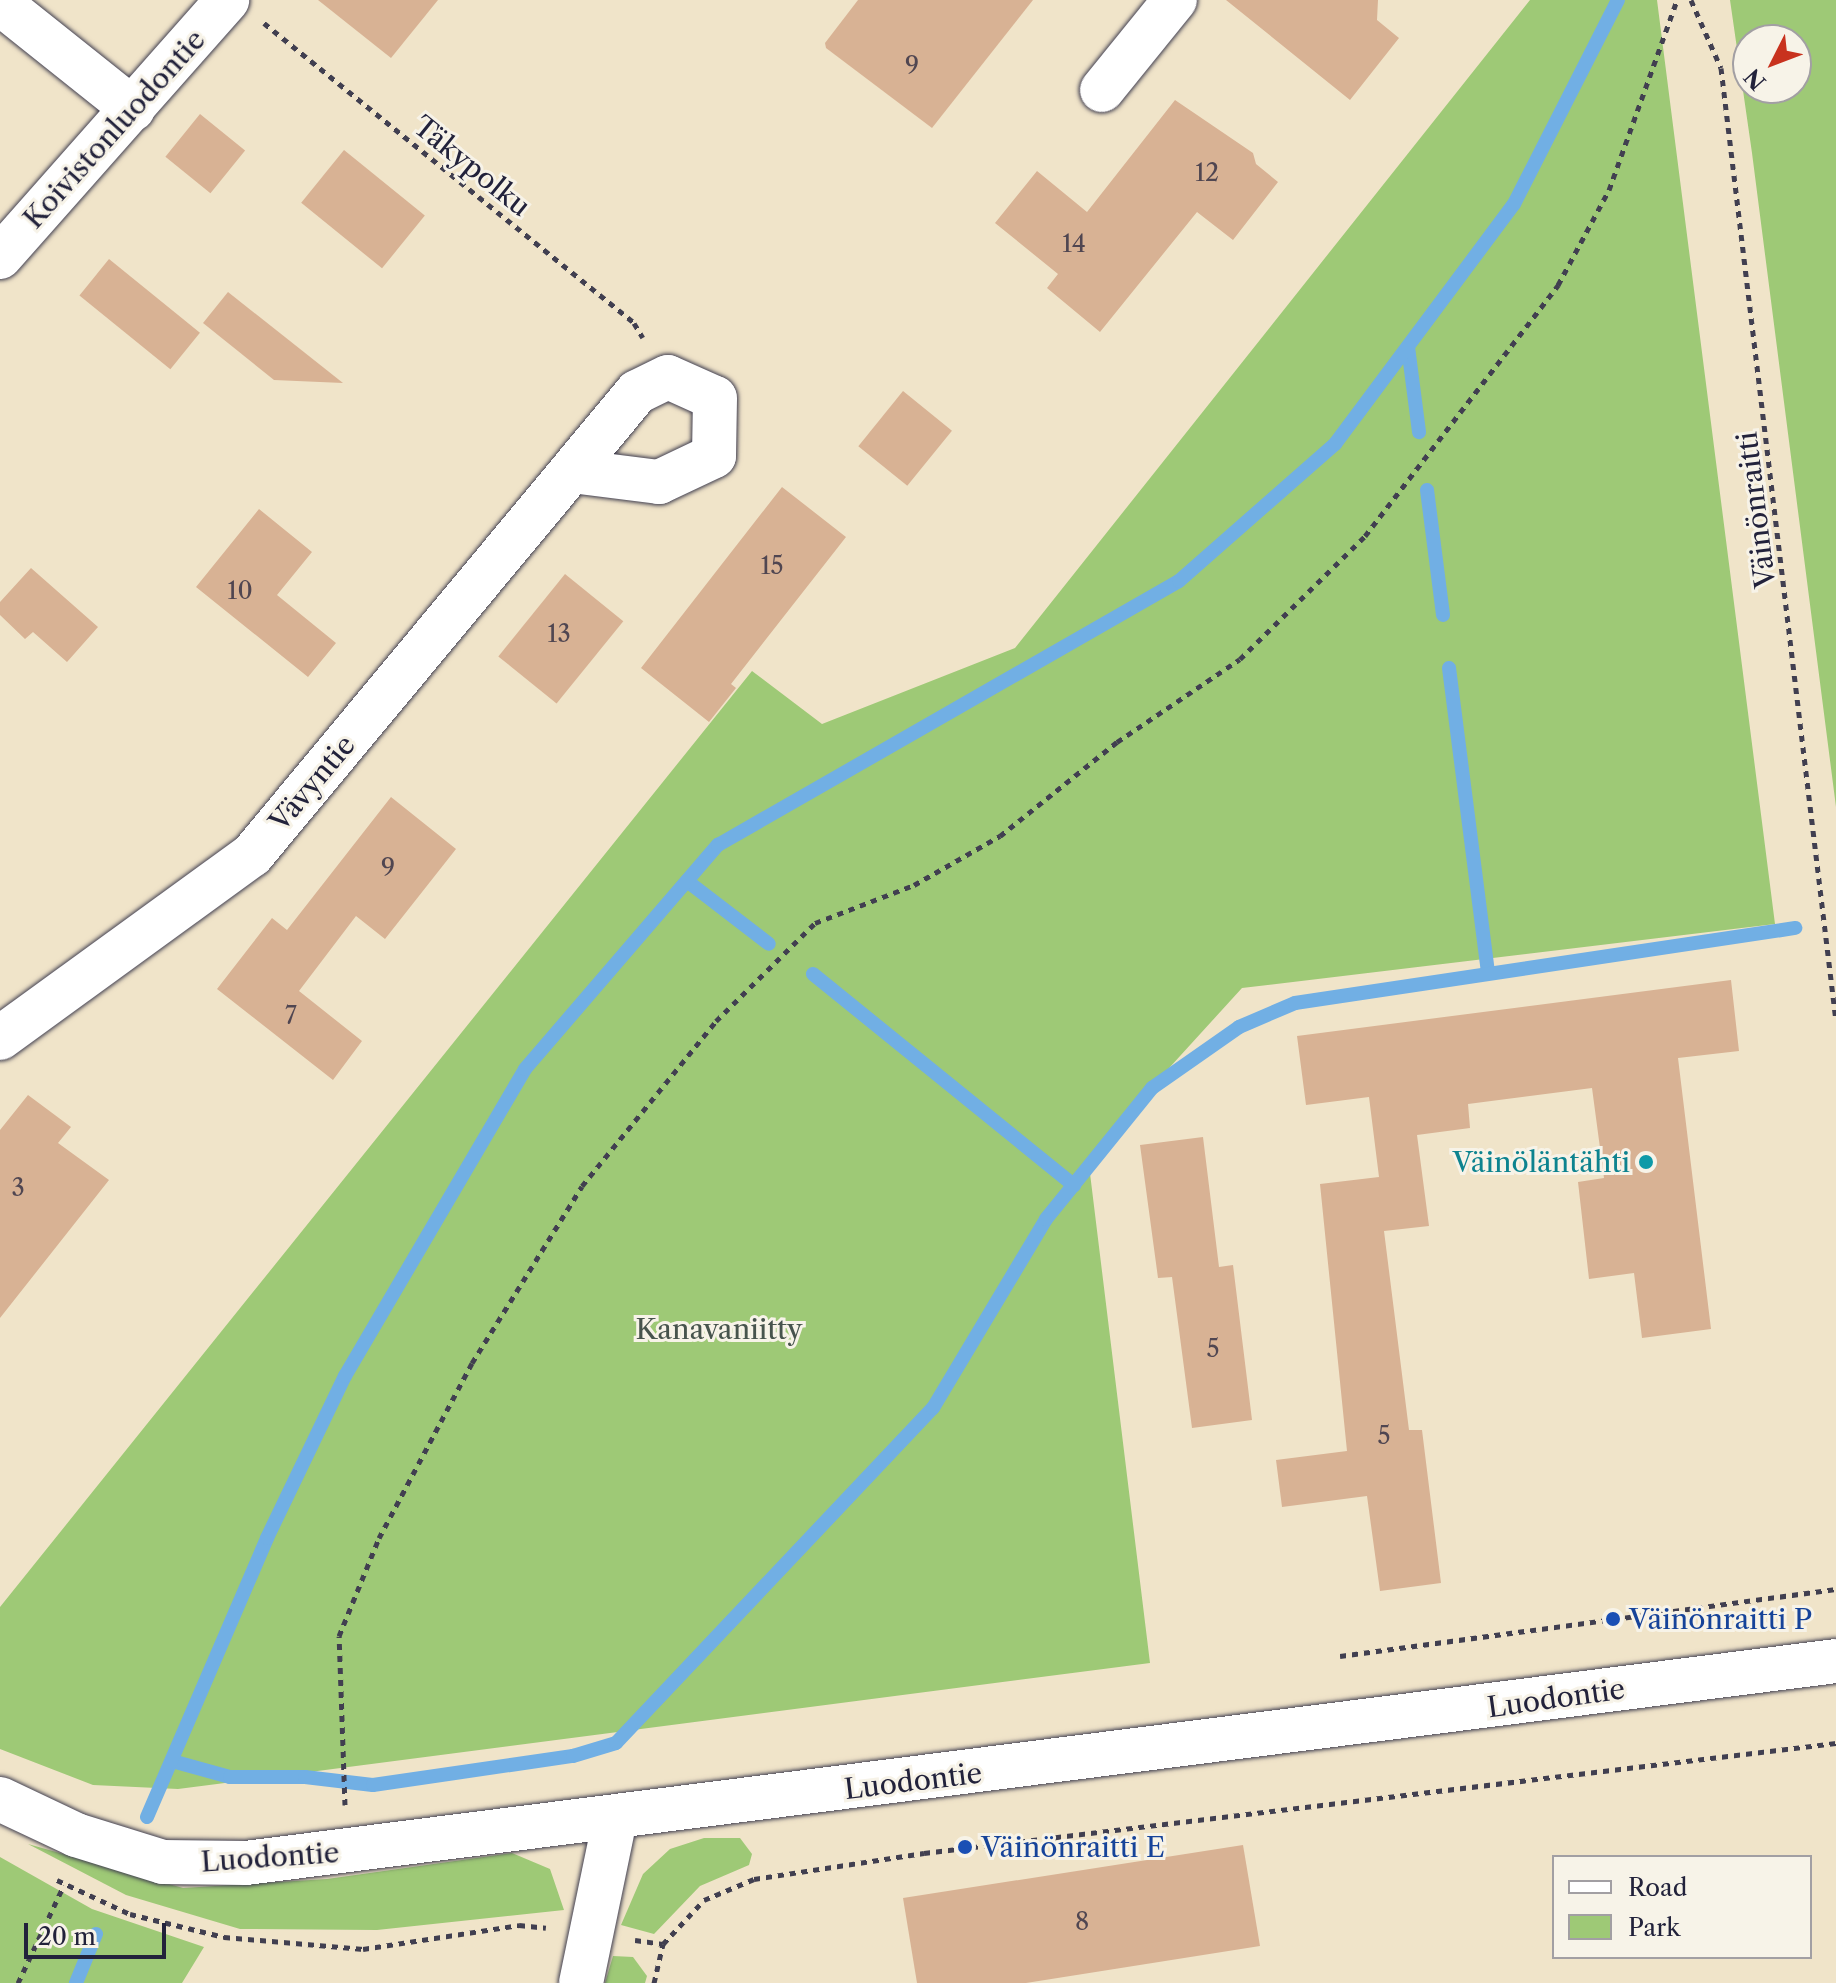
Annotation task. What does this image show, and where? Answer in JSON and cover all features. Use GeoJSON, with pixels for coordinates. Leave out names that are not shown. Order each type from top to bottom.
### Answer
{"type":"FeatureCollection","features":[{"type":"Feature","properties":{"kind":"street"},"geometry":{"type":"LineString","coordinates":[[1102,90],[1175,0]]}},
{"type":"Feature","properties":{"kind":"street"},"geometry":{"type":"LineString","coordinates":[[0,3],[133,109]]}},
{"type":"Feature","properties":{"kind":"street","name":"Koivistonluodontie"},"geometry":{"type":"LineString","coordinates":[[0,257],[133,109],[243,10]]}},
{"type":"Feature","properties":{"kind":"street"},"geometry":{"type":"LineString","coordinates":[[572,471],[659,482],[714,456],[715,398],[668,377]]}},
{"type":"Feature","properties":{"kind":"street","name":"Vävyntie"},"geometry":{"type":"LineString","coordinates":[[0,1038],[252,855],[637,392],[668,377]]}},
{"type":"Feature","properties":{"kind":"street","name":"Luodontie"},"geometry":{"type":"LineString","coordinates":[[0,1799],[76,1835],[163,1862],[246,1863],[615,1819],[1836,1661]]}},
{"type":"Feature","properties":{"kind":"street"},"geometry":{"type":"LineString","coordinates":[[581,1983],[595,1933],[615,1819]]}},
{"type":"Feature","properties":{"kind":"path"},"geometry":{"type":"LineString","coordinates":[[350,1852],[339,1636],[379,1538],[472,1363],[582,1186],[716,1021],[815,923],[914,885],[1000,836],[1117,742],[1240,659],[1365,536],[1558,285],[1609,190],[1677,0]]}},
{"type":"Feature","properties":{"kind":"path","name":"Väinönraitti"},"geometry":{"type":"LineString","coordinates":[[1691,0],[1721,68],[1836,1021]]}},
{"type":"Feature","properties":{"kind":"path","name":"Täkypolku"},"geometry":{"type":"LineString","coordinates":[[243,10],[634,323],[668,377]]}},
{"type":"Feature","properties":{"kind":"path"},"geometry":{"type":"LineString","coordinates":[[1340,1656],[1836,1589]]}},
{"type":"Feature","properties":{"kind":"path"},"geometry":{"type":"LineString","coordinates":[[654,1983],[663,1944],[704,1900],[754,1879],[982,1846],[1836,1743]]}},
{"type":"Feature","properties":{"kind":"path"},"geometry":{"type":"LineString","coordinates":[[51,1876],[64,1885],[130,1914],[224,1937],[363,1949],[519,1925],[663,1944]]}},
{"type":"Feature","properties":{"kind":"path"},"geometry":{"type":"LineString","coordinates":[[18,1983],[64,1885]]}},
{"type":"Feature","properties":{"kind":"green space","name":"Kanavaniitty"},"geometry":{"type":"Polygon","coordinates":[[[1530,0],[1657,0],[1775,924],[1242,988],[1088,1157],[1150,1663],[178,1789],[93,1785],[0,1749],[0,1607],[752,671],[822,724],[1015,648],[1530,0]]]}},
{"type":"Feature","properties":{"kind":"green space"},"geometry":{"type":"Polygon","coordinates":[[[1730,0],[1836,0],[1836,807],[1745,104],[1812,104],[1812,24],[1733,24],[1730,0]]]}},
{"type":"Feature","properties":{"kind":"green space"},"geometry":{"type":"Polygon","coordinates":[[[704,1838],[740,1838],[752,1854],[749,1865],[700,1886],[654,1934],[621,1925],[643,1874],[670,1849],[704,1838]]]}},
{"type":"Feature","properties":{"kind":"green space"},"geometry":{"type":"Polygon","coordinates":[[[28,1844],[183,1888],[327,1879],[512,1853],[550,1869],[564,1910],[377,1930],[240,1929],[126,1895],[28,1844]]]}},
{"type":"Feature","properties":{"kind":"green space"},"geometry":{"type":"Polygon","coordinates":[[[0,1857],[92,1909],[204,1947],[182,1983],[0,1983],[0,1857]]]}},
{"type":"Feature","properties":{"kind":"green space"},"geometry":{"type":"Polygon","coordinates":[[[613,1956],[633,1957],[647,1976],[645,1983],[605,1983],[613,1956]]]}},
{"type":"Feature","properties":{"kind":"building"},"geometry":{"type":"Polygon","coordinates":[[[318,0],[438,0],[391,58],[318,0]]]}},
{"type":"Feature","properties":{"kind":"building"},"geometry":{"type":"Polygon","coordinates":[[[858,0],[1033,0],[932,128],[826,48],[825,43],[858,0]]]}},
{"type":"Feature","properties":{"kind":"building"},"geometry":{"type":"Polygon","coordinates":[[[1226,0],[1378,0],[1377,20],[1399,38],[1350,100],[1226,0]]]}},
{"type":"Feature","properties":{"kind":"building"},"geometry":{"type":"Polygon","coordinates":[[[1175,100],[1253,153],[1256,164],[1278,182],[1233,240],[1197,212],[1100,332],[1047,288],[1058,274],[995,223],[1037,171],[1087,212],[1175,100]]]}},
{"type":"Feature","properties":{"kind":"building"},"geometry":{"type":"Polygon","coordinates":[[[200,114],[245,151],[210,193],[165,157],[200,114]]]}},
{"type":"Feature","properties":{"kind":"building"},"geometry":{"type":"Polygon","coordinates":[[[344,150],[425,215],[382,268],[301,203],[344,150]]]}},
{"type":"Feature","properties":{"kind":"building"},"geometry":{"type":"Polygon","coordinates":[[[109,259],[200,333],[170,369],[79,296],[109,259]]]}},
{"type":"Feature","properties":{"kind":"building"},"geometry":{"type":"Polygon","coordinates":[[[228,292],[343,383],[274,380],[203,323],[228,292]]]}},
{"type":"Feature","properties":{"kind":"building"},"geometry":{"type":"Polygon","coordinates":[[[903,391],[952,431],[907,486],[858,446],[903,391]]]}},
{"type":"Feature","properties":{"kind":"building"},"geometry":{"type":"Polygon","coordinates":[[[782,487],[846,537],[731,684],[736,688],[709,722],[641,668],[782,487]]]}},
{"type":"Feature","properties":{"kind":"building"},"geometry":{"type":"Polygon","coordinates":[[[259,509],[312,552],[277,595],[336,643],[308,677],[196,587],[259,509]]]}},
{"type":"Feature","properties":{"kind":"building"},"geometry":{"type":"Polygon","coordinates":[[[31,568],[98,627],[67,662],[33,632],[25,639],[0,615],[0,602],[31,568]]]}},
{"type":"Feature","properties":{"kind":"building"},"geometry":{"type":"Polygon","coordinates":[[[565,574],[623,621],[557,704],[498,656],[565,574]]]}},
{"type":"Feature","properties":{"kind":"building"},"geometry":{"type":"Polygon","coordinates":[[[391,797],[456,849],[385,939],[356,916],[299,991],[362,1041],[333,1080],[217,989],[272,918],[287,930],[391,797]]]}},
{"type":"Feature","properties":{"kind":"building","name":"Väinöläntähti"},"geometry":{"type":"Polygon","coordinates":[[[1731,980],[1739,1051],[1678,1058],[1711,1329],[1642,1338],[1634,1273],[1589,1279],[1578,1182],[1604,1178],[1592,1088],[1468,1104],[1470,1128],[1417,1135],[1429,1226],[1384,1231],[1409,1430],[1422,1430],[1441,1583],[1380,1591],[1367,1496],[1282,1507],[1276,1460],[1347,1451],[1320,1184],[1379,1177],[1369,1097],[1306,1105],[1297,1036],[1731,980]]]}},
{"type":"Feature","properties":{"kind":"building"},"geometry":{"type":"Polygon","coordinates":[[[28,1095],[71,1127],[58,1143],[109,1180],[0,1318],[0,1130],[28,1095]]]}},
{"type":"Feature","properties":{"kind":"building"},"geometry":{"type":"Polygon","coordinates":[[[1203,1137],[1219,1267],[1233,1265],[1252,1420],[1192,1428],[1172,1277],[1158,1278],[1140,1145],[1203,1137]]]}},
{"type":"Feature","properties":{"kind":"building"},"geometry":{"type":"Polygon","coordinates":[[[1243,1845],[1260,1946],[1026,1983],[917,1983],[903,1898],[1243,1845]]]}},
{"type":"Feature","properties":{"kind":"waterway"},"geometry":{"type":"LineString","coordinates":[[147,1817],[267,1538],[345,1376],[525,1069],[718,845],[1179,581],[1335,444],[1514,204],[1618,0]]}},
{"type":"Feature","properties":{"kind":"waterway"},"geometry":{"type":"LineString","coordinates":[[1408,347],[1419,432]]}},
{"type":"Feature","properties":{"kind":"waterway"},"geometry":{"type":"LineString","coordinates":[[1427,490],[1443,615]]}},
{"type":"Feature","properties":{"kind":"waterway"},"geometry":{"type":"LineString","coordinates":[[1449,668],[1488,974]]}},
{"type":"Feature","properties":{"kind":"waterway"},"geometry":{"type":"LineString","coordinates":[[687,881],[769,944]]}},
{"type":"Feature","properties":{"kind":"waterway"},"geometry":{"type":"LineString","coordinates":[[172,1761],[230,1777],[305,1777],[373,1785],[573,1756],[616,1743],[933,1408],[1046,1219],[1152,1088],[1239,1027],[1295,1003],[1795,928]]}},
{"type":"Feature","properties":{"kind":"waterway"},"geometry":{"type":"LineString","coordinates":[[813,974],[1074,1185]]}},
{"type":"Feature","properties":{"kind":"waterway"},"geometry":{"type":"LineString","coordinates":[[76,1983],[96,1934]]}},
{"type":"Feature","properties":{"kind":"place","name":"Väinöläntähti"},"geometry":{"type":"Point","coordinates":[1646,1162]}},
{"type":"Feature","properties":{"kind":"place","name":"Väinönraitti P"},"geometry":{"type":"Point","coordinates":[1613,1619]}},
{"type":"Feature","properties":{"kind":"place","name":"Väinönraitti E"},"geometry":{"type":"Point","coordinates":[965,1847]}}]}
